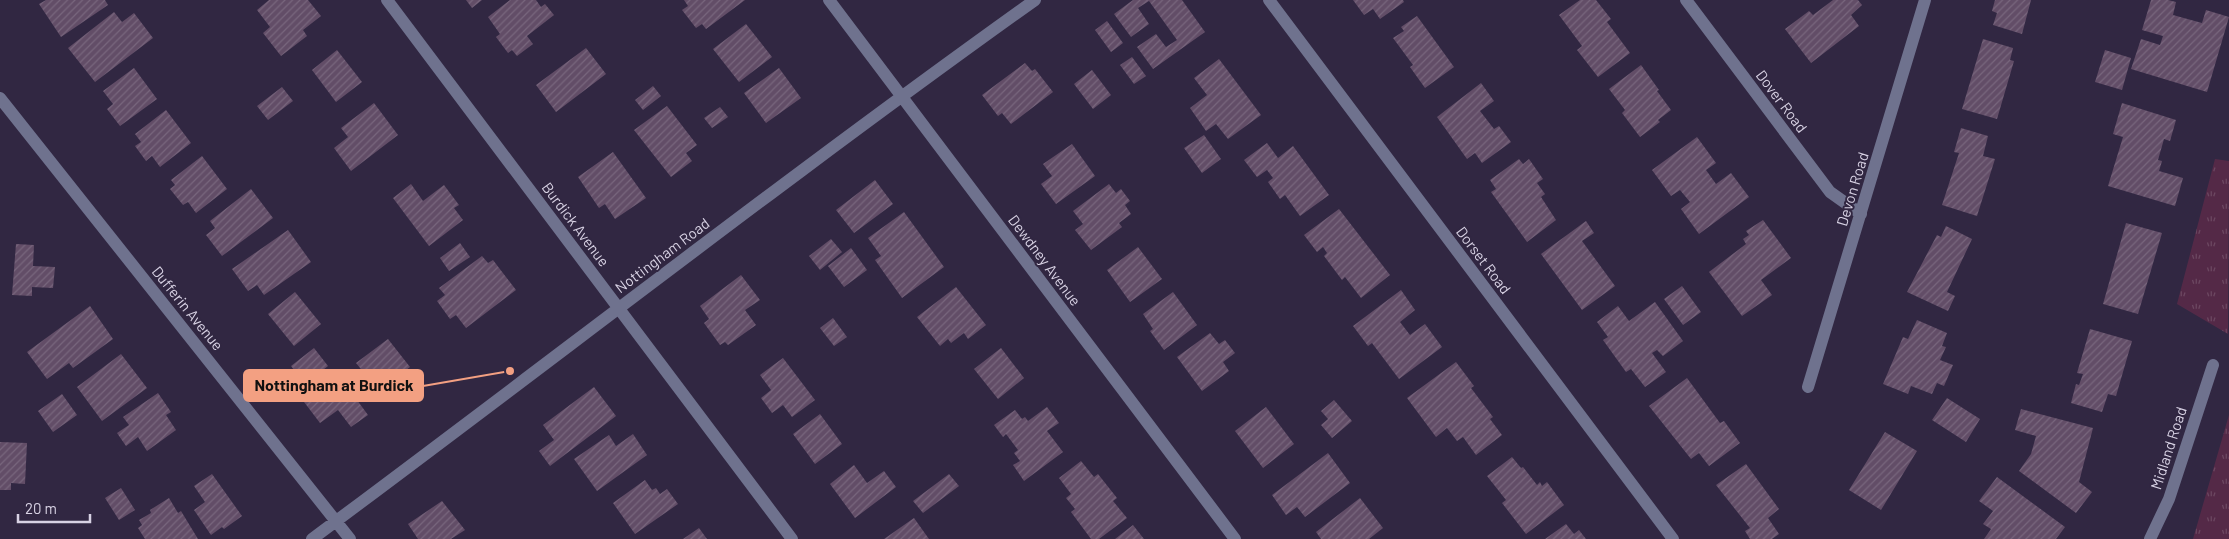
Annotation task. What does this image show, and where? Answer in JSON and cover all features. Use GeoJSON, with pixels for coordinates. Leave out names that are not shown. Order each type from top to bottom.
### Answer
{"type":"FeatureCollection","features":[{"type":"Feature","properties":{"kind":"street","name":"Burdick Avenue"},"geometry":{"type":"LineString","coordinates":[[388,0],[792,539]]}},
{"type":"Feature","properties":{"kind":"street","name":"Dewdney Avenue"},"geometry":{"type":"LineString","coordinates":[[829,0],[1235,539]]}},
{"type":"Feature","properties":{"kind":"street","name":"Nottingham Road"},"geometry":{"type":"LineString","coordinates":[[312,539],[901,96],[1035,0]]}},
{"type":"Feature","properties":{"kind":"street","name":"Dorset Road"},"geometry":{"type":"LineString","coordinates":[[1269,0],[1674,539]]}},
{"type":"Feature","properties":{"kind":"street","name":"Dover Road"},"geometry":{"type":"LineString","coordinates":[[1686,0],[1830,192],[1861,214]]}},
{"type":"Feature","properties":{"kind":"street","name":"Devon Road"},"geometry":{"type":"LineString","coordinates":[[1808,387],[1925,0]]}},
{"type":"Feature","properties":{"kind":"street","name":"Dufferin Avenue"},"geometry":{"type":"LineString","coordinates":[[0,98],[350,539]]}},
{"type":"Feature","properties":{"kind":"street","name":"Midland Road"},"geometry":{"type":"LineString","coordinates":[[2150,539],[2169,499],[2213,365]]}},
{"type":"Feature","properties":{"kind":"green space"},"geometry":{"type":"Polygon","coordinates":[[[2215,159],[2229,161],[2228,334],[2177,304],[2215,159]]]}},
{"type":"Feature","properties":{"kind":"green space"},"geometry":{"type":"Polygon","coordinates":[[[2229,415],[2229,539],[2193,539],[2229,415]]]}},
{"type":"Feature","properties":{"kind":"building"},"geometry":{"type":"Polygon","coordinates":[[[46,0],[105,0],[108,5],[61,37],[39,4],[46,0]]]}},
{"type":"Feature","properties":{"kind":"building"},"geometry":{"type":"Polygon","coordinates":[[[269,0],[308,0],[321,16],[303,30],[307,36],[281,56],[263,33],[270,27],[257,10],[269,0]]]}},
{"type":"Feature","properties":{"kind":"building"},"geometry":{"type":"Polygon","coordinates":[[[466,0],[482,0],[472,8],[466,0]]]}},
{"type":"Feature","properties":{"kind":"building"},"geometry":{"type":"Polygon","coordinates":[[[510,0],[536,0],[541,7],[545,4],[554,15],[527,36],[533,44],[517,56],[512,50],[508,53],[496,37],[500,34],[488,17],[510,0]]]}},
{"type":"Feature","properties":{"kind":"building"},"geometry":{"type":"Polygon","coordinates":[[[684,0],[745,0],[706,29],[702,24],[696,28],[682,10],[688,6],[684,0]]]}},
{"type":"Feature","properties":{"kind":"building"},"geometry":{"type":"Polygon","coordinates":[[[1133,0],[1182,0],[1205,32],[1153,69],[1137,47],[1156,34],[1166,47],[1177,40],[1149,1],[1138,8],[1149,24],[1131,37],[1114,14],[1133,0]]]}},
{"type":"Feature","properties":{"kind":"building"},"geometry":{"type":"Polygon","coordinates":[[[1353,0],[1403,0],[1404,2],[1380,19],[1373,9],[1364,15],[1353,0]]]}},
{"type":"Feature","properties":{"kind":"building"},"geometry":{"type":"Polygon","coordinates":[[[1580,0],[1596,0],[1611,19],[1607,22],[1630,53],[1598,77],[1577,50],[1582,46],[1559,15],[1580,0]]]}},
{"type":"Feature","properties":{"kind":"building"},"geometry":{"type":"Polygon","coordinates":[[[1833,0],[1858,0],[1862,5],[1851,15],[1859,26],[1811,63],[1785,29],[1809,11],[1813,15],[1833,0]]]}},
{"type":"Feature","properties":{"kind":"building"},"geometry":{"type":"Polygon","coordinates":[[[1995,0],[2031,0],[2022,34],[1993,25],[1997,13],[1992,11],[1995,0]]]}},
{"type":"Feature","properties":{"kind":"building"},"geometry":{"type":"Polygon","coordinates":[[[2151,0],[2176,2],[2173,15],[2202,23],[2206,10],[2229,17],[2207,92],[2131,69],[2141,39],[2160,45],[2163,36],[2142,30],[2151,0]]]}},
{"type":"Feature","properties":{"kind":"building"},"geometry":{"type":"Polygon","coordinates":[[[114,12],[122,22],[134,13],[153,38],[95,82],[68,48],[114,12]]]}},
{"type":"Feature","properties":{"kind":"building"},"geometry":{"type":"Polygon","coordinates":[[[1417,16],[1454,67],[1425,88],[1410,67],[1413,65],[1393,38],[1404,31],[1401,27],[1417,16]]]}},
{"type":"Feature","properties":{"kind":"building"},"geometry":{"type":"Polygon","coordinates":[[[1107,21],[1123,43],[1111,52],[1095,30],[1107,21]]]}},
{"type":"Feature","properties":{"kind":"building"},"geometry":{"type":"Polygon","coordinates":[[[746,24],[772,57],[739,82],[713,49],[746,24]]]}},
{"type":"Feature","properties":{"kind":"building"},"geometry":{"type":"Polygon","coordinates":[[[1983,39],[2013,48],[2010,60],[2014,61],[1997,119],[1962,109],[1983,39]]]}},
{"type":"Feature","properties":{"kind":"building"},"geometry":{"type":"Polygon","coordinates":[[[586,48],[606,74],[556,112],[536,85],[586,48]]]}},
{"type":"Feature","properties":{"kind":"building"},"geometry":{"type":"Polygon","coordinates":[[[337,50],[362,82],[336,102],[312,70],[337,50]]]}},
{"type":"Feature","properties":{"kind":"building"},"geometry":{"type":"Polygon","coordinates":[[[2105,50],[2131,58],[2122,90],[2095,82],[2105,50]]]}},
{"type":"Feature","properties":{"kind":"building"},"geometry":{"type":"Polygon","coordinates":[[[1132,57],[1146,76],[1134,84],[1120,65],[1132,57]]]}},
{"type":"Feature","properties":{"kind":"building"},"geometry":{"type":"Polygon","coordinates":[[[1219,59],[1261,115],[1228,139],[1216,124],[1206,131],[1190,108],[1207,95],[1194,78],[1219,59]]]}},
{"type":"Feature","properties":{"kind":"building"},"geometry":{"type":"Polygon","coordinates":[[[1025,63],[1032,71],[1035,69],[1053,92],[1011,124],[1002,113],[998,116],[982,95],[1025,63]]]}},
{"type":"Feature","properties":{"kind":"building"},"geometry":{"type":"Polygon","coordinates":[[[1641,65],[1671,110],[1658,120],[1660,122],[1640,137],[1622,113],[1625,110],[1609,89],[1641,65]]]}},
{"type":"Feature","properties":{"kind":"building"},"geometry":{"type":"Polygon","coordinates":[[[134,68],[157,99],[120,126],[107,109],[113,104],[103,91],[134,68]]]}},
{"type":"Feature","properties":{"kind":"building"},"geometry":{"type":"Polygon","coordinates":[[[779,68],[801,98],[766,123],[744,93],[779,68]]]}},
{"type":"Feature","properties":{"kind":"building"},"geometry":{"type":"Polygon","coordinates":[[[1092,70],[1111,95],[1093,109],[1074,84],[1092,70]]]}},
{"type":"Feature","properties":{"kind":"building"},"geometry":{"type":"Polygon","coordinates":[[[1481,83],[1494,101],[1480,111],[1494,129],[1499,126],[1511,142],[1482,163],[1475,153],[1467,159],[1437,117],[1481,83]]]}},
{"type":"Feature","properties":{"kind":"building"},"geometry":{"type":"Polygon","coordinates":[[[653,86],[661,96],[643,110],[635,100],[653,86]]]}},
{"type":"Feature","properties":{"kind":"building"},"geometry":{"type":"Polygon","coordinates":[[[282,87],[293,101],[268,120],[257,106],[282,87]]]}},
{"type":"Feature","properties":{"kind":"building"},"geometry":{"type":"Polygon","coordinates":[[[374,103],[398,135],[351,171],[334,148],[348,137],[341,128],[374,103]]]}},
{"type":"Feature","properties":{"kind":"building"},"geometry":{"type":"Polygon","coordinates":[[[2122,103],[2176,120],[2170,141],[2164,139],[2158,160],[2162,161],[2159,171],[2183,178],[2175,206],[2108,186],[2123,137],[2113,134],[2122,103]]]}},
{"type":"Feature","properties":{"kind":"building"},"geometry":{"type":"Polygon","coordinates":[[[667,106],[697,145],[686,153],[692,161],[671,177],[634,130],[667,106]]]}},
{"type":"Feature","properties":{"kind":"building"},"geometry":{"type":"Polygon","coordinates":[[[720,107],[728,117],[712,128],[704,118],[720,107]]]}},
{"type":"Feature","properties":{"kind":"building"},"geometry":{"type":"Polygon","coordinates":[[[166,110],[191,143],[160,167],[152,156],[146,161],[135,146],[141,142],[135,134],[166,110]]]}},
{"type":"Feature","properties":{"kind":"building"},"geometry":{"type":"Polygon","coordinates":[[[1961,128],[1988,136],[1983,156],[1995,159],[1977,216],[1942,205],[1959,153],[1954,152],[1961,128]]]}},
{"type":"Feature","properties":{"kind":"building"},"geometry":{"type":"Polygon","coordinates":[[[1204,135],[1221,159],[1202,173],[1184,148],[1204,135]]]}},
{"type":"Feature","properties":{"kind":"building"},"geometry":{"type":"Polygon","coordinates":[[[1697,137],[1716,163],[1706,170],[1716,184],[1731,173],[1749,197],[1699,234],[1681,209],[1690,202],[1680,190],[1671,196],[1652,170],[1697,137]]]}},
{"type":"Feature","properties":{"kind":"building"},"geometry":{"type":"Polygon","coordinates":[[[1267,143],[1278,158],[1293,146],[1329,195],[1300,216],[1285,195],[1280,199],[1268,182],[1273,178],[1267,170],[1257,177],[1244,160],[1267,143]]]}},
{"type":"Feature","properties":{"kind":"building"},"geometry":{"type":"Polygon","coordinates":[[[1072,144],[1095,176],[1056,204],[1041,184],[1052,176],[1043,164],[1072,144]]]}},
{"type":"Feature","properties":{"kind":"building"},"geometry":{"type":"Polygon","coordinates":[[[613,152],[646,198],[615,219],[605,204],[599,208],[578,177],[613,152]]]}},
{"type":"Feature","properties":{"kind":"building"},"geometry":{"type":"Polygon","coordinates":[[[202,156],[227,189],[196,213],[188,202],[183,205],[170,189],[175,185],[171,180],[202,156]]]}},
{"type":"Feature","properties":{"kind":"building"},"geometry":{"type":"Polygon","coordinates":[[[1519,159],[1523,164],[1529,159],[1543,179],[1537,183],[1545,194],[1541,197],[1556,220],[1527,242],[1491,192],[1496,189],[1490,180],[1519,159]]]}},
{"type":"Feature","properties":{"kind":"building"},"geometry":{"type":"Polygon","coordinates":[[[875,180],[893,204],[854,233],[836,210],[875,180]]]}},
{"type":"Feature","properties":{"kind":"building"},"geometry":{"type":"Polygon","coordinates":[[[411,184],[423,201],[444,185],[459,205],[454,208],[463,220],[429,246],[393,198],[411,184]]]}},
{"type":"Feature","properties":{"kind":"building"},"geometry":{"type":"Polygon","coordinates":[[[1109,184],[1116,193],[1121,189],[1130,201],[1125,205],[1131,214],[1119,223],[1122,227],[1091,250],[1075,230],[1083,224],[1073,211],[1109,184]]]}},
{"type":"Feature","properties":{"kind":"building"},"geometry":{"type":"Polygon","coordinates":[[[251,189],[273,218],[222,256],[206,235],[215,228],[210,221],[251,189]]]}},
{"type":"Feature","properties":{"kind":"building"},"geometry":{"type":"Polygon","coordinates":[[[1339,209],[1390,275],[1361,298],[1345,277],[1342,280],[1324,256],[1327,253],[1323,247],[1317,252],[1304,235],[1339,209]]]}},
{"type":"Feature","properties":{"kind":"building"},"geometry":{"type":"Polygon","coordinates":[[[904,212],[944,267],[902,298],[875,260],[881,256],[868,238],[904,212]]]}},
{"type":"Feature","properties":{"kind":"building"},"geometry":{"type":"Polygon","coordinates":[[[1763,220],[1791,258],[1761,280],[1772,295],[1742,316],[1709,272],[1746,244],[1743,239],[1749,235],[1746,231],[1763,220]]]}},
{"type":"Feature","properties":{"kind":"building"},"geometry":{"type":"Polygon","coordinates":[[[1586,221],[1594,233],[1582,241],[1615,286],[1582,310],[1541,254],[1586,221]]]}},
{"type":"Feature","properties":{"kind":"building"},"geometry":{"type":"Polygon","coordinates":[[[2126,223],[2162,233],[2138,314],[2103,304],[2126,223]]]}},
{"type":"Feature","properties":{"kind":"building"},"geometry":{"type":"Polygon","coordinates":[[[1946,226],[1972,239],[1947,292],[1955,296],[1948,311],[1907,292],[1937,235],[1941,237],[1946,226]]]}},
{"type":"Feature","properties":{"kind":"building"},"geometry":{"type":"Polygon","coordinates":[[[288,230],[311,262],[264,295],[257,285],[248,291],[232,269],[288,230]]]}},
{"type":"Feature","properties":{"kind":"building"},"geometry":{"type":"Polygon","coordinates":[[[831,239],[842,252],[820,270],[809,256],[831,239]]]}},
{"type":"Feature","properties":{"kind":"building"},"geometry":{"type":"Polygon","coordinates":[[[460,243],[470,257],[449,271],[440,258],[460,243]]]}},
{"type":"Feature","properties":{"kind":"building"},"geometry":{"type":"Polygon","coordinates":[[[16,244],[34,245],[33,266],[55,267],[53,288],[32,287],[32,296],[12,295],[16,244]]]}},
{"type":"Feature","properties":{"kind":"building"},"geometry":{"type":"Polygon","coordinates":[[[1138,247],[1162,279],[1130,302],[1107,270],[1138,247]]]}},
{"type":"Feature","properties":{"kind":"building"},"geometry":{"type":"Polygon","coordinates":[[[851,248],[867,270],[844,287],[828,266],[851,248]]]}},
{"type":"Feature","properties":{"kind":"building"},"geometry":{"type":"Polygon","coordinates":[[[482,256],[488,263],[493,260],[516,290],[466,328],[456,315],[450,319],[437,301],[445,295],[439,288],[482,256]]]}},
{"type":"Feature","properties":{"kind":"building"},"geometry":{"type":"Polygon","coordinates":[[[741,275],[760,300],[745,310],[756,325],[728,345],[725,342],[720,345],[704,323],[709,319],[700,306],[741,275]]]}},
{"type":"Feature","properties":{"kind":"building"},"geometry":{"type":"Polygon","coordinates":[[[1682,286],[1701,312],[1683,325],[1664,299],[1682,286]]]}},
{"type":"Feature","properties":{"kind":"building"},"geometry":{"type":"Polygon","coordinates":[[[956,287],[986,325],[968,339],[964,333],[951,343],[948,339],[940,346],[917,317],[956,287]]]}},
{"type":"Feature","properties":{"kind":"building"},"geometry":{"type":"Polygon","coordinates":[[[1401,290],[1415,310],[1400,322],[1410,335],[1425,324],[1442,347],[1399,379],[1372,343],[1368,346],[1353,326],[1401,290]]]}},
{"type":"Feature","properties":{"kind":"building"},"geometry":{"type":"Polygon","coordinates":[[[295,292],[321,324],[294,346],[268,314],[295,292]]]}},
{"type":"Feature","properties":{"kind":"building"},"geometry":{"type":"Polygon","coordinates":[[[1173,292],[1197,325],[1164,350],[1150,331],[1153,329],[1143,314],[1173,292]]]}},
{"type":"Feature","properties":{"kind":"building"},"geometry":{"type":"Polygon","coordinates":[[[1655,302],[1683,341],[1663,356],[1657,350],[1652,353],[1666,372],[1645,387],[1631,369],[1626,372],[1603,340],[1608,337],[1597,322],[1618,306],[1629,321],[1655,302]]]}},
{"type":"Feature","properties":{"kind":"building"},"geometry":{"type":"Polygon","coordinates":[[[90,306],[113,339],[73,368],[69,363],[47,379],[27,352],[90,306]]]}},
{"type":"Feature","properties":{"kind":"building"},"geometry":{"type":"Polygon","coordinates":[[[833,318],[847,337],[834,346],[820,328],[833,318]]]}},
{"type":"Feature","properties":{"kind":"building"},"geometry":{"type":"Polygon","coordinates":[[[1917,320],[1947,333],[1942,346],[1946,347],[1940,360],[1953,365],[1944,386],[1937,383],[1932,394],[1911,386],[1908,394],[1883,384],[1903,337],[1908,339],[1917,320]]]}},
{"type":"Feature","properties":{"kind":"building"},"geometry":{"type":"Polygon","coordinates":[[[2090,329],[2132,341],[2116,396],[2108,394],[2102,412],[2071,403],[2076,384],[2079,385],[2083,374],[2077,373],[2090,329]]]}},
{"type":"Feature","properties":{"kind":"building"},"geometry":{"type":"Polygon","coordinates":[[[1210,333],[1219,344],[1225,340],[1235,353],[1223,362],[1229,371],[1202,391],[1177,357],[1210,333]]]}},
{"type":"Feature","properties":{"kind":"building"},"geometry":{"type":"Polygon","coordinates":[[[388,339],[410,367],[398,376],[405,386],[390,397],[373,375],[369,379],[356,363],[388,339]]]}},
{"type":"Feature","properties":{"kind":"building"},"geometry":{"type":"Polygon","coordinates":[[[314,348],[328,366],[305,384],[291,366],[314,348]]]}},
{"type":"Feature","properties":{"kind":"building"},"geometry":{"type":"Polygon","coordinates":[[[1001,348],[1024,378],[998,399],[974,369],[1001,348]]]}},
{"type":"Feature","properties":{"kind":"building"},"geometry":{"type":"Polygon","coordinates":[[[121,354],[147,388],[102,421],[77,387],[121,354]]]}},
{"type":"Feature","properties":{"kind":"building"},"geometry":{"type":"Polygon","coordinates":[[[783,358],[815,400],[792,417],[783,405],[772,413],[761,398],[771,390],[760,375],[783,358]]]}},
{"type":"Feature","properties":{"kind":"building"},"geometry":{"type":"Polygon","coordinates":[[[1456,362],[1474,386],[1471,388],[1493,417],[1490,419],[1502,435],[1476,455],[1463,437],[1457,441],[1447,428],[1436,437],[1407,398],[1456,362]]]}},
{"type":"Feature","properties":{"kind":"building"},"geometry":{"type":"Polygon","coordinates":[[[337,373],[368,415],[351,427],[338,410],[320,423],[301,398],[337,373]]]}},
{"type":"Feature","properties":{"kind":"building"},"geometry":{"type":"Polygon","coordinates":[[[1687,378],[1720,423],[1724,421],[1740,443],[1709,466],[1699,453],[1691,459],[1649,406],[1687,378]]]}},
{"type":"Feature","properties":{"kind":"building"},"geometry":{"type":"Polygon","coordinates":[[[594,387],[616,416],[550,466],[539,451],[554,440],[543,425],[594,387]]]}},
{"type":"Feature","properties":{"kind":"building"},"geometry":{"type":"Polygon","coordinates":[[[158,393],[171,412],[166,415],[176,430],[147,451],[138,437],[126,446],[117,433],[129,425],[123,417],[158,393]]]}},
{"type":"Feature","properties":{"kind":"building"},"geometry":{"type":"Polygon","coordinates":[[[62,394],[77,415],[53,432],[38,411],[62,394]]]}},
{"type":"Feature","properties":{"kind":"building"},"geometry":{"type":"Polygon","coordinates":[[[1947,398],[1980,419],[1966,442],[1932,420],[1947,398]]]}},
{"type":"Feature","properties":{"kind":"building"},"geometry":{"type":"Polygon","coordinates":[[[1334,400],[1352,421],[1332,438],[1321,425],[1328,419],[1321,411],[1334,400]]]}},
{"type":"Feature","properties":{"kind":"building"},"geometry":{"type":"Polygon","coordinates":[[[1047,407],[1059,423],[1047,431],[1063,452],[1024,481],[1013,465],[1020,461],[1014,453],[1018,450],[1006,434],[1003,437],[994,425],[1015,410],[1022,419],[1025,417],[1028,421],[1047,407]]]}},
{"type":"Feature","properties":{"kind":"building"},"geometry":{"type":"Polygon","coordinates":[[[1266,407],[1294,444],[1263,468],[1235,431],[1266,407]]]}},
{"type":"Feature","properties":{"kind":"building"},"geometry":{"type":"Polygon","coordinates":[[[2021,409],[2093,428],[2079,482],[2092,492],[2076,513],[2019,471],[2031,454],[2036,436],[2015,430],[2021,409]]]}},
{"type":"Feature","properties":{"kind":"building"},"geometry":{"type":"Polygon","coordinates":[[[820,414],[842,444],[815,464],[793,434],[820,414]]]}},
{"type":"Feature","properties":{"kind":"building"},"geometry":{"type":"Polygon","coordinates":[[[1885,432],[1917,451],[1881,510],[1849,490],[1885,432]]]}},
{"type":"Feature","properties":{"kind":"building"},"geometry":{"type":"Polygon","coordinates":[[[633,434],[647,455],[597,491],[574,459],[609,435],[616,446],[633,434]]]}},
{"type":"Feature","properties":{"kind":"building"},"geometry":{"type":"Polygon","coordinates":[[[0,442],[27,443],[25,484],[11,483],[11,490],[0,490],[0,442]]]}},
{"type":"Feature","properties":{"kind":"building"},"geometry":{"type":"Polygon","coordinates":[[[1328,453],[1350,483],[1305,517],[1297,507],[1286,515],[1272,495],[1328,453]]]}},
{"type":"Feature","properties":{"kind":"building"},"geometry":{"type":"Polygon","coordinates":[[[1512,457],[1521,468],[1523,467],[1537,485],[1540,482],[1542,486],[1547,482],[1564,505],[1526,534],[1502,503],[1506,500],[1487,476],[1512,457]]]}},
{"type":"Feature","properties":{"kind":"building"},"geometry":{"type":"Polygon","coordinates":[[[1081,461],[1094,477],[1098,474],[1117,498],[1113,501],[1127,518],[1099,539],[1091,539],[1071,512],[1075,509],[1066,498],[1071,494],[1059,478],[1081,461]]]}},
{"type":"Feature","properties":{"kind":"building"},"geometry":{"type":"Polygon","coordinates":[[[1746,464],[1779,509],[1768,518],[1779,534],[1772,539],[1750,539],[1745,531],[1750,528],[1716,485],[1746,464]]]}},
{"type":"Feature","properties":{"kind":"building"},"geometry":{"type":"Polygon","coordinates":[[[854,465],[867,483],[884,471],[896,487],[855,518],[830,484],[854,465]]]}},
{"type":"Feature","properties":{"kind":"building"},"geometry":{"type":"Polygon","coordinates":[[[212,474],[242,516],[224,529],[222,527],[211,535],[194,510],[205,502],[194,486],[212,474]]]}},
{"type":"Feature","properties":{"kind":"building"},"geometry":{"type":"Polygon","coordinates":[[[949,474],[959,486],[923,513],[913,501],[949,474]]]}},
{"type":"Feature","properties":{"kind":"building"},"geometry":{"type":"Polygon","coordinates":[[[1997,477],[2065,527],[2056,539],[1984,539],[1991,529],[1983,524],[1993,511],[1979,501],[1997,477]]]}},
{"type":"Feature","properties":{"kind":"building"},"geometry":{"type":"Polygon","coordinates":[[[645,480],[652,490],[656,488],[660,494],[667,489],[678,504],[635,534],[613,503],[645,480]]]}},
{"type":"Feature","properties":{"kind":"building"},"geometry":{"type":"Polygon","coordinates":[[[121,488],[135,510],[119,520],[105,498],[121,488]]]}},
{"type":"Feature","properties":{"kind":"building"},"geometry":{"type":"Polygon","coordinates":[[[169,498],[178,513],[181,511],[198,539],[145,539],[138,528],[142,525],[139,520],[151,513],[150,510],[169,498]]]}},
{"type":"Feature","properties":{"kind":"building"},"geometry":{"type":"Polygon","coordinates":[[[1360,498],[1383,528],[1369,539],[1321,539],[1316,532],[1360,498]]]}},
{"type":"Feature","properties":{"kind":"building"},"geometry":{"type":"Polygon","coordinates":[[[442,501],[465,530],[451,539],[418,539],[408,524],[442,501]]]}},
{"type":"Feature","properties":{"kind":"building"},"geometry":{"type":"Polygon","coordinates":[[[914,518],[929,539],[884,539],[914,518]]]}},
{"type":"Feature","properties":{"kind":"building"},"geometry":{"type":"Polygon","coordinates":[[[1566,524],[1574,534],[1579,530],[1586,539],[1545,539],[1566,524]]]}},
{"type":"Feature","properties":{"kind":"building"},"geometry":{"type":"Polygon","coordinates":[[[1133,525],[1144,539],[1115,539],[1133,525]]]}},
{"type":"Feature","properties":{"kind":"building"},"geometry":{"type":"Polygon","coordinates":[[[699,528],[707,539],[683,539],[699,528]]]}},
{"type":"Feature","properties":{"kind":"place","name":"Nottingham at Burdick"},"geometry":{"type":"Point","coordinates":[510,371]}}]}
